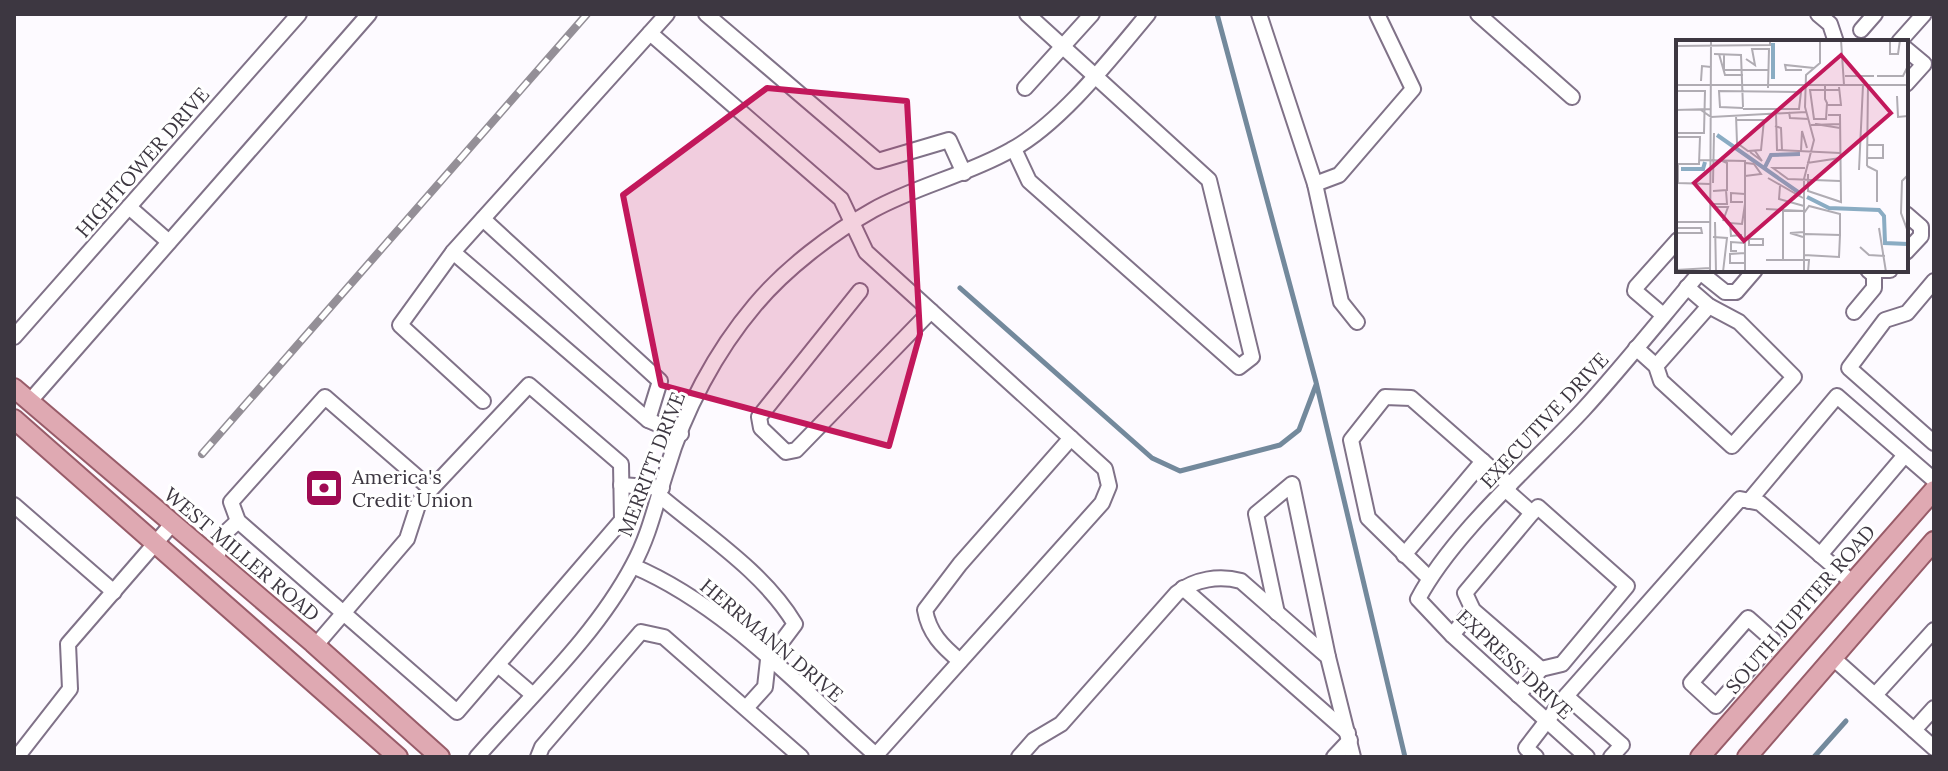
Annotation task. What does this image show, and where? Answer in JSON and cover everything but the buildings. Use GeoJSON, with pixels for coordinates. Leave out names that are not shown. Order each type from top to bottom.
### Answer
{"type":"FeatureCollection","features":[{"type":"Feature","properties":{"kind":"main road","name":"WEST MILLER ROAD"},"geometry":{"type":"LineString","coordinates":[[14,388],[316,645],[440,757]]}},
{"type":"Feature","properties":{"kind":"main road"},"geometry":{"type":"LineString","coordinates":[[14,419],[398,757]]}},
{"type":"Feature","properties":{"kind":"main road","name":"SOUTH JUPITER ROAD"},"geometry":{"type":"LineString","coordinates":[[1700,757],[1934,490]]}},
{"type":"Feature","properties":{"kind":"main road"},"geometry":{"type":"LineString","coordinates":[[1747,757],[1934,541]]}},
{"type":"Feature","properties":{"kind":"main road"},"geometry":{"type":"LineString","coordinates":[[1808,634],[1833,658]]}},
{"type":"Feature","properties":{"kind":"street","name":"HIGHTOWER DRIVE"},"geometry":{"type":"LineString","coordinates":[[14,337],[299,14]]}},
{"type":"Feature","properties":{"kind":"street"},"geometry":{"type":"LineString","coordinates":[[483,401],[400,325],[453,252],[667,14]]}},
{"type":"Feature","properties":{"kind":"street"},"geometry":{"type":"LineString","coordinates":[[706,14],[878,161],[949,140],[964,173]]}},
{"type":"Feature","properties":{"kind":"street"},"geometry":{"type":"LineString","coordinates":[[1014,149],[1029,181],[1239,367],[1252,357],[1209,180],[1027,14]]}},
{"type":"Feature","properties":{"kind":"street"},"geometry":{"type":"LineString","coordinates":[[1025,88],[1092,14]]}},
{"type":"Feature","properties":{"kind":"street","name":"MERRITT DRIVE"},"geometry":{"type":"LineString","coordinates":[[477,757],[605,612],[633,566],[655,517],[681,434],[721,352],[756,303],[806,258],[873,210],[1014,149],[1095,77],[1148,14]]}},
{"type":"Feature","properties":{"kind":"street"},"geometry":{"type":"LineString","coordinates":[[1259,14],[1315,184],[1341,302],[1357,322]]}},
{"type":"Feature","properties":{"kind":"street"},"geometry":{"type":"LineString","coordinates":[[1315,184],[1339,175],[1413,89],[1377,14]]}},
{"type":"Feature","properties":{"kind":"street"},"geometry":{"type":"LineString","coordinates":[[1478,14],[1572,97]]}},
{"type":"Feature","properties":{"kind":"street"},"geometry":{"type":"LineString","coordinates":[[1818,14],[1830,24],[1835,40]]}},
{"type":"Feature","properties":{"kind":"street"},"geometry":{"type":"LineString","coordinates":[[1861,30],[1875,14]]}},
{"type":"Feature","properties":{"kind":"street"},"geometry":{"type":"LineString","coordinates":[[1901,40],[1924,14]]}},
{"type":"Feature","properties":{"kind":"street"},"geometry":{"type":"LineString","coordinates":[[30,401],[365,15]]}},
{"type":"Feature","properties":{"kind":"street"},"geometry":{"type":"LineString","coordinates":[[650,33],[841,199],[866,252],[1105,469],[1109,486],[1102,503],[877,756]]}},
{"type":"Feature","properties":{"kind":"street"},"geometry":{"type":"LineString","coordinates":[[1908,50],[1929,64],[1908,82]]}},
{"type":"Feature","properties":{"kind":"street"},"geometry":{"type":"LineString","coordinates":[[129,207],[169,242]]}},
{"type":"Feature","properties":{"kind":"street"},"geometry":{"type":"LineString","coordinates":[[1908,208],[1934,228]]}},
{"type":"Feature","properties":{"kind":"street"},"geometry":{"type":"LineString","coordinates":[[1908,216],[1921,227],[1921,236],[1908,250]]}},
{"type":"Feature","properties":{"kind":"street"},"geometry":{"type":"LineString","coordinates":[[483,219],[660,381],[648,420]]}},
{"type":"Feature","properties":{"kind":"street"},"geometry":{"type":"LineString","coordinates":[[1663,315],[1635,291],[1676,242]]}},
{"type":"Feature","properties":{"kind":"street"},"geometry":{"type":"LineString","coordinates":[[453,252],[648,420],[681,434]]}},
{"type":"Feature","properties":{"kind":"street","name":"EXECUTIVE DRIVE"},"geometry":{"type":"LineString","coordinates":[[1418,599],[1429,578],[1508,487],[1584,409],[1700,272]]}},
{"type":"Feature","properties":{"kind":"street"},"geometry":{"type":"LineString","coordinates":[[1702,272],[1725,292],[1736,292],[1753,272]]}},
{"type":"Feature","properties":{"kind":"street"},"geometry":{"type":"LineString","coordinates":[[1854,312],[1874,288],[1874,275],[1870,272]]}},
{"type":"Feature","properties":{"kind":"street"},"geometry":{"type":"LineString","coordinates":[[1919,467],[1934,445],[1849,368],[1885,320],[1907,313],[1934,281]]}},
{"type":"Feature","properties":{"kind":"street"},"geometry":{"type":"LineString","coordinates":[[1636,348],[1656,366],[1661,381],[1732,446],[1794,377],[1739,322],[1709,306],[1687,287]]}},
{"type":"Feature","properties":{"kind":"street"},"geometry":{"type":"LineString","coordinates":[[860,291],[759,417],[761,428],[786,452],[796,450],[931,311]]}},
{"type":"Feature","properties":{"kind":"street"},"geometry":{"type":"LineString","coordinates":[[1656,366],[1709,306]]}},
{"type":"Feature","properties":{"kind":"street"},"geometry":{"type":"LineString","coordinates":[[316,645],[346,612],[407,539],[419,502],[529,385],[621,464],[622,520],[457,712],[346,612],[238,521],[231,502],[325,397],[431,489]]}},
{"type":"Feature","properties":{"kind":"street"},"geometry":{"type":"LineString","coordinates":[[1749,501],[1837,396],[1934,480]]}},
{"type":"Feature","properties":{"kind":"street"},"geometry":{"type":"LineString","coordinates":[[1429,578],[1368,518],[1352,436],[1385,397],[1411,398],[1483,461],[1532,513]]}},
{"type":"Feature","properties":{"kind":"street"},"geometry":{"type":"LineString","coordinates":[[960,661],[928,626],[925,610],[960,564],[1071,438]]}},
{"type":"Feature","properties":{"kind":"street"},"geometry":{"type":"LineString","coordinates":[[1820,555],[1905,455]]}},
{"type":"Feature","properties":{"kind":"street"},"geometry":{"type":"LineString","coordinates":[[1404,555],[1483,461]]}},
{"type":"Feature","properties":{"kind":"street"},"geometry":{"type":"LineString","coordinates":[[1277,613],[1256,514],[1292,484],[1328,657],[1353,757]]}},
{"type":"Feature","properties":{"kind":"street"},"geometry":{"type":"LineString","coordinates":[[621,485],[661,492],[783,604],[795,624],[768,660],[765,687],[746,708]]}},
{"type":"Feature","properties":{"kind":"street"},"geometry":{"type":"LineString","coordinates":[[1536,757],[1526,748],[1546,720],[1740,499],[1760,503],[1853,583]]}},
{"type":"Feature","properties":{"kind":"street"},"geometry":{"type":"LineString","coordinates":[[14,505],[114,592]]}},
{"type":"Feature","properties":{"kind":"street"},"geometry":{"type":"LineString","coordinates":[[1518,695],[1541,669],[1562,664],[1627,586],[1538,507],[1465,593],[1473,610],[1541,669]]}},
{"type":"Feature","properties":{"kind":"street"},"geometry":{"type":"LineString","coordinates":[[216,561],[224,534],[238,521]]}},
{"type":"Feature","properties":{"kind":"street"},"geometry":{"type":"LineString","coordinates":[[17,757],[70,689],[68,644],[172,524]]}},
{"type":"Feature","properties":{"kind":"street","name":"HERRMANN DRIVE"},"geometry":{"type":"LineString","coordinates":[[633,566],[668,581],[768,660],[877,756]]}},
{"type":"Feature","properties":{"kind":"street"},"geometry":{"type":"LineString","coordinates":[[1019,757],[1034,740],[1061,724],[1183,588],[1226,577],[1241,581],[1328,657]]}},
{"type":"Feature","properties":{"kind":"street"},"geometry":{"type":"LineString","coordinates":[[1183,588],[1349,736]]}},
{"type":"Feature","properties":{"kind":"street","name":"EXPRESS DRIVE"},"geometry":{"type":"LineString","coordinates":[[1418,599],[1452,635],[1587,757]]}},
{"type":"Feature","properties":{"kind":"street"},"geometry":{"type":"LineString","coordinates":[[1452,635],[1473,610]]}},
{"type":"Feature","properties":{"kind":"street"},"geometry":{"type":"LineString","coordinates":[[1748,618],[1774,641],[1741,678],[1716,706],[1691,683],[1748,618]]}},
{"type":"Feature","properties":{"kind":"street"},"geometry":{"type":"LineString","coordinates":[[1875,695],[1934,630]]}},
{"type":"Feature","properties":{"kind":"street"},"geometry":{"type":"LineString","coordinates":[[538,757],[542,747],[641,632],[664,637],[801,757]]}},
{"type":"Feature","properties":{"kind":"street"},"geometry":{"type":"LineString","coordinates":[[1833,658],[1934,748]]}},
{"type":"Feature","properties":{"kind":"street"},"geometry":{"type":"LineString","coordinates":[[498,665],[532,694]]}},
{"type":"Feature","properties":{"kind":"street"},"geometry":{"type":"LineString","coordinates":[[1741,678],[1757,692]]}},
{"type":"Feature","properties":{"kind":"street"},"geometry":{"type":"LineString","coordinates":[[1566,696],[1622,745],[1611,757]]}},
{"type":"Feature","properties":{"kind":"street"},"geometry":{"type":"LineString","coordinates":[[1914,730],[1934,708]]}},
{"type":"Feature","properties":{"kind":"street"},"geometry":{"type":"LineString","coordinates":[[1334,757],[1349,736]]}},
{"type":"Feature","properties":{"kind":"highlighted area"},"geometry":{"type":"Polygon","coordinates":[[[767,88],[907,101],[920,334],[889,446],[661,385],[623,195],[767,88]]]}},
{"type":"Feature","properties":{"kind":"waterway"},"geometry":{"type":"LineString","coordinates":[[1217,14],[1316,382],[1405,757]]}},
{"type":"Feature","properties":{"kind":"waterway"},"geometry":{"type":"LineString","coordinates":[[960,288],[1152,458],[1180,471],[1280,445],[1299,430],[1316,385]]}},
{"type":"Feature","properties":{"kind":"waterway"},"geometry":{"type":"LineString","coordinates":[[1814,757],[1846,721]]}},
{"type":"Feature","properties":{"kind":"railway"},"geometry":{"type":"LineString","coordinates":[[202,454],[587,14]]}},
{"type":"Feature","properties":{"kind":"place","name":"America's Credit Union"},"geometry":{"type":"Point","coordinates":[324,488]}}]}
